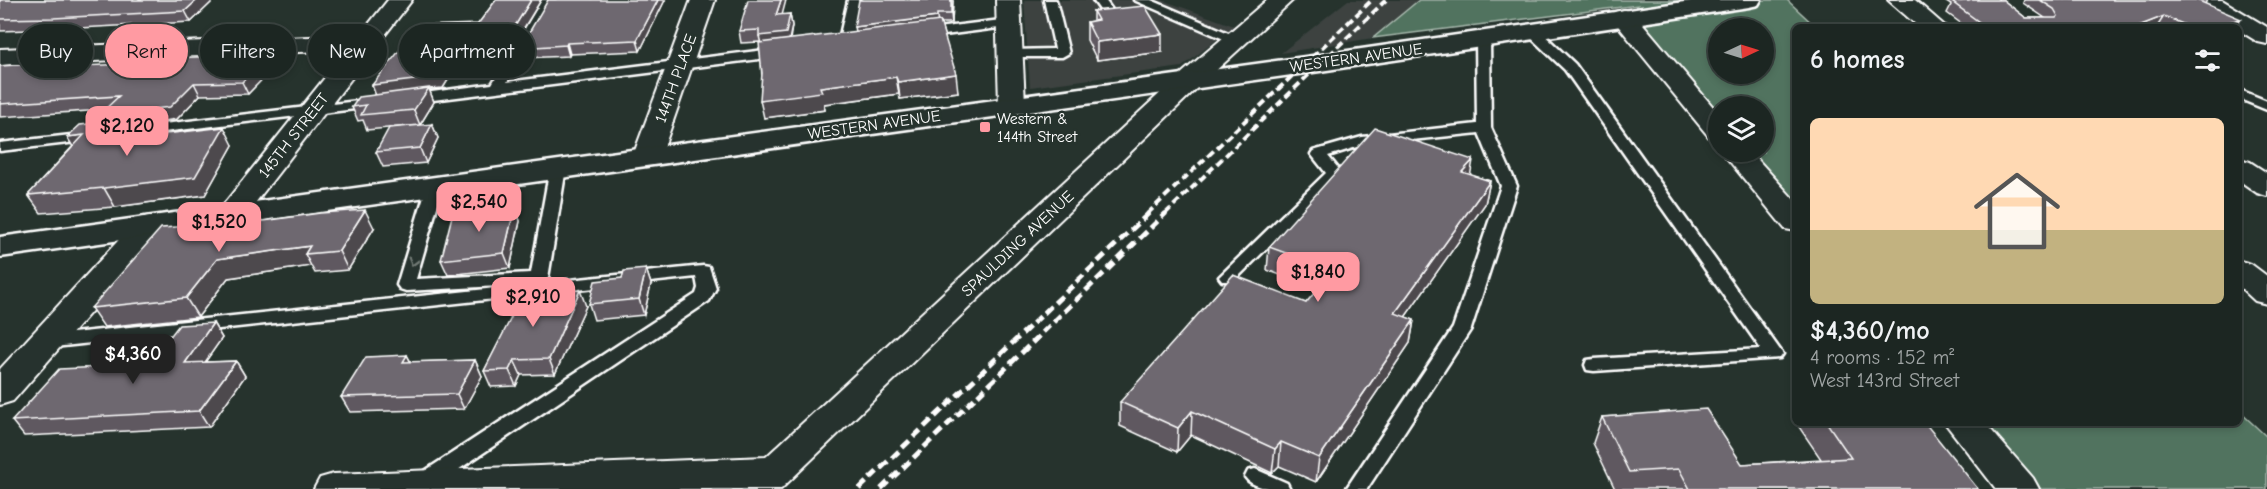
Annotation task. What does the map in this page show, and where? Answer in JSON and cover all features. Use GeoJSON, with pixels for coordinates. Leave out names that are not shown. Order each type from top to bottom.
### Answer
{"type":"FeatureCollection","features":[{"type":"Feature","properties":{"kind":"main road","name":"WESTERN AVENUE"},"geometry":{"type":"LineString","coordinates":[[0,247],[1749,0]]}},
{"type":"Feature","properties":{"kind":"street","name":"145TH STREET"},"geometry":{"type":"LineString","coordinates":[[381,24],[400,0]]}},
{"type":"Feature","properties":{"kind":"street","name":"144TH PLACE"},"geometry":{"type":"LineString","coordinates":[[647,156],[703,0]]}},
{"type":"Feature","properties":{"kind":"street","name":"SPAULDING AVENUE"},"geometry":{"type":"LineString","coordinates":[[766,480],[1190,80],[1281,0]]}},
{"type":"Feature","properties":{"kind":"street"},"geometry":{"type":"LineString","coordinates":[[1900,0],[1930,24]]}},
{"type":"Feature","properties":{"kind":"street"},"geometry":{"type":"LineString","coordinates":[[2205,0],[2267,37]]}},
{"type":"Feature","properties":{"kind":"street"},"geometry":{"type":"LineString","coordinates":[[1009,12],[1012,104]]}},
{"type":"Feature","properties":{"kind":"street"},"geometry":{"type":"LineString","coordinates":[[1624,17],[1708,118]]}},
{"type":"Feature","properties":{"kind":"street"},"geometry":{"type":"LineString","coordinates":[[0,57],[308,44]]}},
{"type":"Feature","properties":{"kind":"street","name":"145TH STREET"},"geometry":{"type":"LineString","coordinates":[[231,214],[338,78]]}},
{"type":"Feature","properties":{"kind":"street"},"geometry":{"type":"LineString","coordinates":[[1745,162],[1792,217]]}},
{"type":"Feature","properties":{"kind":"street"},"geometry":{"type":"LineString","coordinates":[[2242,169],[2267,187]]}},
{"type":"Feature","properties":{"kind":"street"},"geometry":{"type":"LineString","coordinates":[[0,392],[23,360],[150,225]]}},
{"type":"Feature","properties":{"kind":"street"},"geometry":{"type":"LineString","coordinates":[[2242,273],[2267,293]]}},
{"type":"Feature","properties":{"kind":"street"},"geometry":{"type":"LineString","coordinates":[[1966,426],[2019,489]]}},
{"type":"Feature","properties":{"kind":"street"},"geometry":{"type":"LineString","coordinates":[[334,489],[766,480]]}},
{"type":"Feature","properties":{"kind":"lane"},"geometry":{"type":"LineString","coordinates":[[497,88],[548,0]]}},
{"type":"Feature","properties":{"kind":"lane"},"geometry":{"type":"LineString","coordinates":[[845,44],[854,0]]}},
{"type":"Feature","properties":{"kind":"lane"},"geometry":{"type":"LineString","coordinates":[[1011,54],[1062,53],[1050,0]]}},
{"type":"Feature","properties":{"kind":"lane"},"geometry":{"type":"LineString","coordinates":[[1099,0],[1114,21]]}},
{"type":"Feature","properties":{"kind":"lane"},"geometry":{"type":"LineString","coordinates":[[1140,0],[1238,39]]}},
{"type":"Feature","properties":{"kind":"lane"},"geometry":{"type":"LineString","coordinates":[[904,36],[1009,12]]}},
{"type":"Feature","properties":{"kind":"lane"},"geometry":{"type":"LineString","coordinates":[[1532,31],[1570,67],[1774,354],[1594,365]]}},
{"type":"Feature","properties":{"kind":"lane"},"geometry":{"type":"LineString","coordinates":[[1356,489],[1462,329],[1509,186],[1484,128],[1483,38]]}},
{"type":"Feature","properties":{"kind":"lane"},"geometry":{"type":"LineString","coordinates":[[127,132],[798,50]]}},
{"type":"Feature","properties":{"kind":"lane"},"geometry":{"type":"LineString","coordinates":[[2242,95],[2267,106]]}},
{"type":"Feature","properties":{"kind":"lane"},"geometry":{"type":"LineString","coordinates":[[1228,277],[1334,173],[1318,154],[1362,141],[1484,128]]}},
{"type":"Feature","properties":{"kind":"lane"},"geometry":{"type":"LineString","coordinates":[[0,147],[104,135]]}},
{"type":"Feature","properties":{"kind":"lane"},"geometry":{"type":"LineString","coordinates":[[435,186],[406,285],[539,278],[558,168]]}},
{"type":"Feature","properties":{"kind":"lane"},"geometry":{"type":"LineString","coordinates":[[23,360],[703,271],[707,288],[703,297],[419,486]]}},
{"type":"Feature","properties":{"kind":"lane"},"geometry":{"type":"LineString","coordinates":[[1255,477],[1280,489]]}},
{"type":"Feature","properties":{"kind":"shaded area"},"geometry":{"type":"Polygon","coordinates":[[[1024,0],[1162,0],[1234,26],[1182,67],[1030,87],[1024,0]]]}},
{"type":"Feature","properties":{"kind":"shaded area"},"geometry":{"type":"Polygon","coordinates":[[[1348,0],[1419,0],[1373,38],[1281,53],[1348,0]]]}},
{"type":"Feature","properties":{"kind":"green space"},"geometry":{"type":"Polygon","coordinates":[[[1419,0],[1787,0],[1813,24],[1792,24],[1792,218],[1744,162],[1774,162],[1774,96],[1708,96],[1708,118],[1624,17],[1638,5],[1373,38],[1419,0]]]}},
{"type":"Feature","properties":{"kind":"green space"},"geometry":{"type":"Polygon","coordinates":[[[2242,414],[2267,437],[2267,489],[2019,489],[1966,426],[2242,426],[2242,414]]]}},
{"type":"Feature","properties":{"kind":"building"},"geometry":{"type":"Polygon","coordinates":[[[0,0],[197,0],[185,11],[0,19],[0,0]]]}},
{"type":"Feature","properties":{"kind":"building"},"geometry":{"type":"Polygon","coordinates":[[[496,0],[531,0],[516,24],[478,24],[496,0]]]}},
{"type":"Feature","properties":{"kind":"building"},"geometry":{"type":"Polygon","coordinates":[[[548,0],[658,0],[637,40],[567,43],[566,45],[535,47],[534,24],[548,0]]]}},
{"type":"Feature","properties":{"kind":"building"},"geometry":{"type":"Polygon","coordinates":[[[748,0],[781,0],[776,15],[790,14],[786,33],[759,36],[759,30],[739,31],[748,0]]]}},
{"type":"Feature","properties":{"kind":"building"},"geometry":{"type":"Polygon","coordinates":[[[859,0],[951,0],[951,14],[937,14],[937,17],[854,27],[859,0]]]}},
{"type":"Feature","properties":{"kind":"building"},"geometry":{"type":"Polygon","coordinates":[[[1966,0],[2003,0],[2026,18],[2056,18],[2058,16],[2054,9],[2040,0],[2205,0],[2199,1],[2241,19],[2220,24],[2183,24],[2164,16],[2144,24],[1982,24],[1952,2],[1968,1],[1966,0]]]}},
{"type":"Feature","properties":{"kind":"building"},"geometry":{"type":"Polygon","coordinates":[[[1145,6],[1162,34],[1097,42],[1087,22],[1098,20],[1093,11],[1145,6]]]}},
{"type":"Feature","properties":{"kind":"building"},"geometry":{"type":"Polygon","coordinates":[[[940,21],[956,74],[898,82],[896,77],[820,87],[822,92],[760,100],[762,73],[759,43],[940,21]]]}},
{"type":"Feature","properties":{"kind":"building"},"geometry":{"type":"Polygon","coordinates":[[[399,51],[399,78],[431,78],[372,85],[378,78],[387,78],[387,66],[399,51]]]}},
{"type":"Feature","properties":{"kind":"building"},"geometry":{"type":"Polygon","coordinates":[[[188,57],[200,57],[200,78],[246,78],[242,82],[194,83],[170,107],[98,116],[119,96],[0,104],[0,66],[18,65],[18,78],[93,78],[93,65],[105,65],[105,78],[188,78],[188,57]]]}},
{"type":"Feature","properties":{"kind":"building"},"geometry":{"type":"Polygon","coordinates":[[[429,88],[414,110],[361,115],[366,105],[352,107],[359,97],[429,88]]]}},
{"type":"Feature","properties":{"kind":"building"},"geometry":{"type":"Polygon","coordinates":[[[153,117],[132,138],[224,127],[195,177],[28,195],[84,135],[67,137],[80,125],[153,117]]]}},
{"type":"Feature","properties":{"kind":"building"},"geometry":{"type":"Polygon","coordinates":[[[432,124],[420,148],[376,152],[389,128],[432,124]]]}},
{"type":"Feature","properties":{"kind":"building"},"geometry":{"type":"Polygon","coordinates":[[[1375,128],[1473,160],[1462,172],[1490,181],[1395,313],[1414,320],[1319,458],[1281,442],[1275,449],[1192,411],[1178,428],[1120,402],[1233,275],[1306,303],[1333,270],[1269,247],[1375,128]]]}},
{"type":"Feature","properties":{"kind":"building"},"geometry":{"type":"Polygon","coordinates":[[[500,203],[498,209],[515,206],[504,253],[441,260],[452,216],[472,213],[474,207],[500,203]]]}},
{"type":"Feature","properties":{"kind":"building"},"geometry":{"type":"Polygon","coordinates":[[[365,210],[339,251],[305,254],[310,246],[217,259],[186,298],[91,308],[161,228],[256,222],[320,213],[365,210]]]}},
{"type":"Feature","properties":{"kind":"building"},"geometry":{"type":"Polygon","coordinates":[[[646,269],[639,299],[589,304],[595,281],[622,278],[624,271],[646,269]]]}},
{"type":"Feature","properties":{"kind":"building"},"geometry":{"type":"Polygon","coordinates":[[[580,290],[549,359],[514,360],[509,370],[484,371],[513,314],[509,314],[521,292],[580,290]]]}},
{"type":"Feature","properties":{"kind":"building"},"geometry":{"type":"Polygon","coordinates":[[[213,323],[185,363],[236,361],[199,411],[12,421],[59,369],[148,365],[179,325],[213,323]]]}},
{"type":"Feature","properties":{"kind":"building"},"geometry":{"type":"Polygon","coordinates":[[[407,355],[403,362],[475,360],[457,394],[341,397],[366,357],[407,355]]]}},
{"type":"Feature","properties":{"kind":"building"},"geometry":{"type":"Polygon","coordinates":[[[1706,409],[1742,464],[1851,458],[1829,426],[1927,426],[1978,489],[1690,489],[1679,469],[1629,472],[1602,417],[1706,409]]]}},
{"type":"Feature","properties":{"kind":"railway"},"geometry":{"type":"LineString","coordinates":[[1147,214],[1372,0]]}},
{"type":"Feature","properties":{"kind":"railway"},"geometry":{"type":"LineString","coordinates":[[1165,214],[1386,0]]}},
{"type":"Feature","properties":{"kind":"railway"},"geometry":{"type":"LineString","coordinates":[[859,489],[1149,213]]}},
{"type":"Feature","properties":{"kind":"railway"},"geometry":{"type":"LineString","coordinates":[[881,489],[1166,213]]}},
{"type":"Feature","properties":{"kind":"place","name":"Western & 144th Street"},"geometry":{"type":"Point","coordinates":[985,127]}}]}
